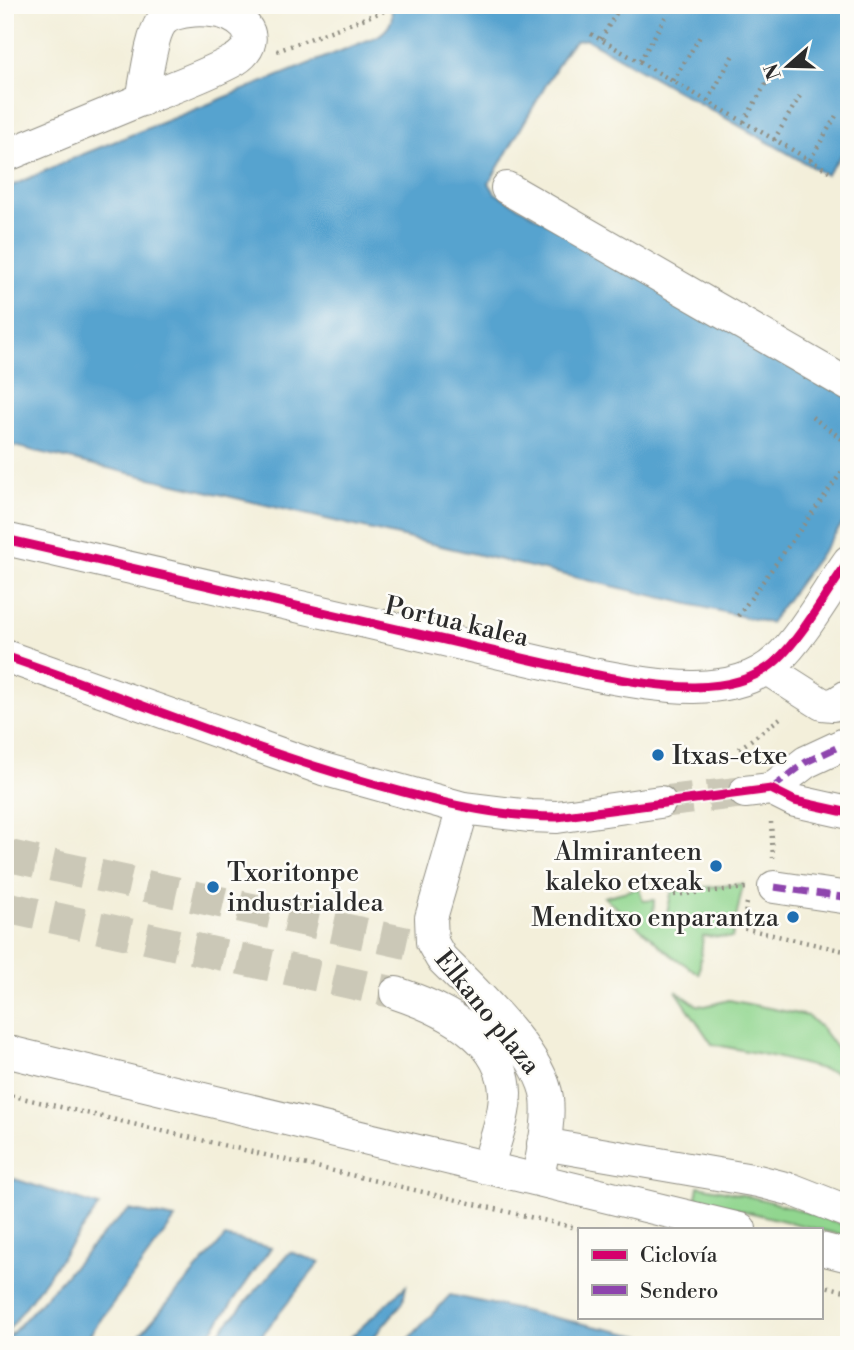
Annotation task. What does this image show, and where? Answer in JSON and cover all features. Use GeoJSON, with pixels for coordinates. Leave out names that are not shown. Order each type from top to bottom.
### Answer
{"type":"FeatureCollection","features":[{"type":"Feature","properties":{"kind":"street"},"geometry":{"type":"LineString","coordinates":[[5,156],[142,100],[220,68],[239,58],[248,49],[250,42],[247,33],[233,16],[202,11],[167,16],[158,27],[142,100]]}},
{"type":"Feature","properties":{"kind":"street"},"geometry":{"type":"LineString","coordinates":[[508,188],[849,385]]}},
{"type":"Feature","properties":{"kind":"street","name":"Portua kalea"},"geometry":{"type":"LineString","coordinates":[[5,539],[623,680],[673,686],[707,686],[733,682],[767,669],[789,647],[849,561]]}},
{"type":"Feature","properties":{"kind":"street"},"geometry":{"type":"LineString","coordinates":[[5,656],[310,764],[463,808],[522,816],[557,817],[660,802]]}},
{"type":"Feature","properties":{"kind":"street"},"geometry":{"type":"LineString","coordinates":[[767,669],[822,704],[833,705],[849,695]]}},
{"type":"Feature","properties":{"kind":"street"},"geometry":{"type":"LineString","coordinates":[[849,742],[806,762],[758,790],[849,813]]}},
{"type":"Feature","properties":{"kind":"street","name":"Elkano plaza"},"geometry":{"type":"LineString","coordinates":[[463,808],[430,927],[435,950],[494,1012],[537,1068],[543,1080],[547,1097],[547,1127],[538,1179]]}},
{"type":"Feature","properties":{"kind":"street"},"geometry":{"type":"LineString","coordinates":[[774,887],[849,898]]}},
{"type":"Feature","properties":{"kind":"street"},"geometry":{"type":"LineString","coordinates":[[407,943],[453,970]]}},
{"type":"Feature","properties":{"kind":"street"},"geometry":{"type":"LineString","coordinates":[[396,993],[438,1009],[462,1024],[481,1040],[499,1066],[505,1091],[504,1106],[488,1166]]}},
{"type":"Feature","properties":{"kind":"street"},"geometry":{"type":"LineString","coordinates":[[5,1051],[736,1228]]}},
{"type":"Feature","properties":{"kind":"street"},"geometry":{"type":"LineString","coordinates":[[543,1144],[758,1181],[793,1190],[849,1212]]}},
{"type":"Feature","properties":{"kind":"street"},"geometry":{"type":"LineString","coordinates":[[822,1249],[849,1256]]}},
{"type":"Feature","properties":{"kind":"path"},"geometry":{"type":"LineString","coordinates":[[601,39],[621,5]]}},
{"type":"Feature","properties":{"kind":"path"},"geometry":{"type":"LineString","coordinates":[[832,11],[836,5]]}},
{"type":"Feature","properties":{"kind":"path"},"geometry":{"type":"LineString","coordinates":[[248,49],[279,51],[384,11]]}},
{"type":"Feature","properties":{"kind":"path"},"geometry":{"type":"LineString","coordinates":[[640,61],[666,16]]}},
{"type":"Feature","properties":{"kind":"path"},"geometry":{"type":"LineString","coordinates":[[592,34],[829,171]]}},
{"type":"Feature","properties":{"kind":"path"},"geometry":{"type":"LineString","coordinates":[[673,80],[701,35]]}},
{"type":"Feature","properties":{"kind":"path"},"geometry":{"type":"LineString","coordinates":[[708,101],[734,53]]}},
{"type":"Feature","properties":{"kind":"path"},"geometry":{"type":"LineString","coordinates":[[744,122],[770,76]]}},
{"type":"Feature","properties":{"kind":"path"},"geometry":{"type":"LineString","coordinates":[[774,139],[801,94]]}},
{"type":"Feature","properties":{"kind":"path"},"geometry":{"type":"LineString","coordinates":[[810,160],[837,114]]}},
{"type":"Feature","properties":{"kind":"path"},"geometry":{"type":"LineString","coordinates":[[812,417],[849,444]]}},
{"type":"Feature","properties":{"kind":"path"},"geometry":{"type":"LineString","coordinates":[[738,616],[849,462]]}},
{"type":"Feature","properties":{"kind":"path"},"geometry":{"type":"LineString","coordinates":[[742,755],[739,749],[784,715]]}},
{"type":"Feature","properties":{"kind":"path"},"geometry":{"type":"LineString","coordinates":[[763,822],[771,822],[772,836]]}},
{"type":"Feature","properties":{"kind":"path"},"geometry":{"type":"LineString","coordinates":[[674,895],[774,887]]}},
{"type":"Feature","properties":{"kind":"path"},"geometry":{"type":"LineString","coordinates":[[742,928],[849,952]]}},
{"type":"Feature","properties":{"kind":"path"},"geometry":{"type":"LineString","coordinates":[[5,1094],[578,1228]]}},
{"type":"Feature","properties":{"kind":"path"},"geometry":{"type":"LineString","coordinates":[[822,1285],[849,1292]]}},
{"type":"Feature","properties":{"kind":"green space"},"geometry":{"type":"Polygon","coordinates":[[[743,884],[732,938],[703,936],[699,974],[671,955],[604,897],[639,888],[643,901],[654,900],[653,921],[665,922],[672,890],[743,884]]]}},
{"type":"Feature","properties":{"kind":"green space"},"geometry":{"type":"Polygon","coordinates":[[[676,991],[697,1005],[705,1006],[729,1000],[808,1016],[822,1029],[849,1065],[849,1076],[712,1044],[676,991]]]}},
{"type":"Feature","properties":{"kind":"green space"},"geometry":{"type":"Polygon","coordinates":[[[698,1186],[755,1198],[849,1227],[849,1237],[822,1230],[822,1228],[696,1199],[698,1186]]]}},
{"type":"Feature","properties":{"kind":"water"},"geometry":{"type":"Polygon","coordinates":[[[390,5],[849,5],[849,145],[826,175],[586,39],[576,41],[567,49],[489,183],[495,193],[849,397],[849,515],[770,623],[5,444],[5,189],[76,157],[378,36],[390,23],[390,5]]]}},
{"type":"Feature","properties":{"kind":"water"},"geometry":{"type":"Polygon","coordinates":[[[5,1176],[99,1206],[5,1335],[5,1176]]]}},
{"type":"Feature","properties":{"kind":"water"},"geometry":{"type":"Polygon","coordinates":[[[129,1210],[175,1219],[82,1345],[5,1345],[5,1341],[105,1232],[129,1210]]]}},
{"type":"Feature","properties":{"kind":"water"},"geometry":{"type":"Polygon","coordinates":[[[225,1237],[271,1248],[202,1345],[131,1345],[225,1237]]]}},
{"type":"Feature","properties":{"kind":"water"},"geometry":{"type":"Polygon","coordinates":[[[290,1252],[320,1262],[254,1345],[208,1345],[290,1252]]]}},
{"type":"Feature","properties":{"kind":"water"},"geometry":{"type":"Polygon","coordinates":[[[406,1286],[403,1302],[367,1345],[342,1345],[406,1286]]]}},
{"type":"Feature","properties":{"kind":"water"},"geometry":{"type":"Polygon","coordinates":[[[450,1295],[658,1340],[654,1345],[403,1345],[450,1295]]]}},
{"type":"Feature","properties":{"kind":"tunnel"},"geometry":{"type":"LineString","coordinates":[[660,802],[745,792]]}},
{"type":"Feature","properties":{"kind":"tunnel"},"geometry":{"type":"LineString","coordinates":[[5,855],[407,943]]}},
{"type":"Feature","properties":{"kind":"tunnel"},"geometry":{"type":"LineString","coordinates":[[5,907],[396,993]]}},
{"type":"Feature","properties":{"kind":"marked path"},"geometry":{"type":"LineString","coordinates":[[771,789],[806,762],[849,742]]}},
{"type":"Feature","properties":{"kind":"marked path"},"geometry":{"type":"LineString","coordinates":[[774,887],[849,898]]}},
{"type":"Feature","properties":{"kind":"cycle path"},"geometry":{"type":"LineString","coordinates":[[5,539],[592,674],[688,687],[736,682],[758,673],[777,660],[805,626],[849,561]]}},
{"type":"Feature","properties":{"kind":"cycle path"},"geometry":{"type":"LineString","coordinates":[[5,656],[281,755],[374,784],[464,807],[557,817],[771,789],[795,801],[849,813]]}},
{"type":"Feature","properties":{"kind":"place","name":"Itxas-etxe"},"geometry":{"type":"Point","coordinates":[658,755]}},
{"type":"Feature","properties":{"kind":"place","name":"Almiranteen kaleko etxeak"},"geometry":{"type":"Point","coordinates":[716,866]}},
{"type":"Feature","properties":{"kind":"place","name":"Txoritonpe industrialdea"},"geometry":{"type":"Point","coordinates":[213,887]}},
{"type":"Feature","properties":{"kind":"place","name":"Menditxo enparantza"},"geometry":{"type":"Point","coordinates":[793,917]}}]}
